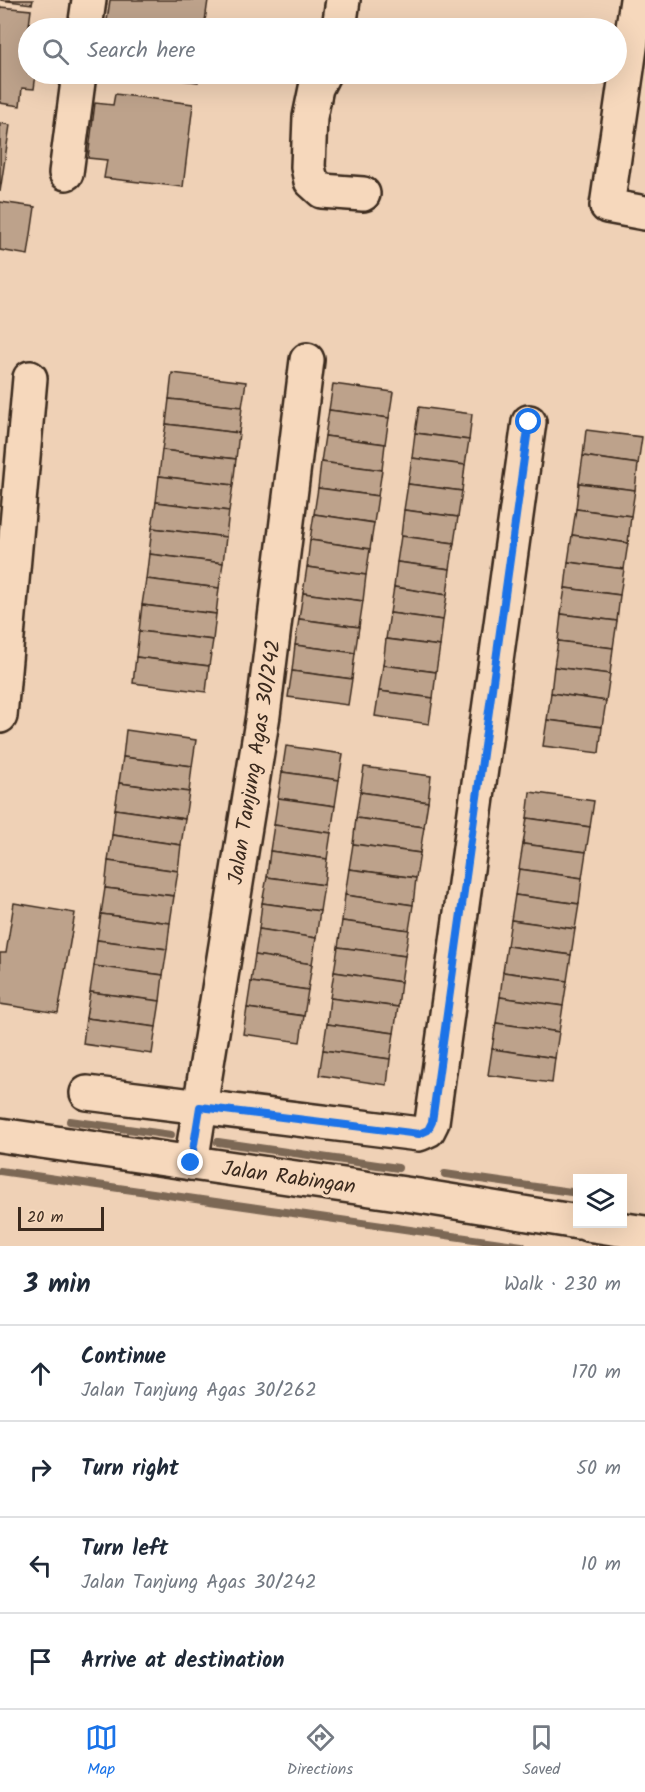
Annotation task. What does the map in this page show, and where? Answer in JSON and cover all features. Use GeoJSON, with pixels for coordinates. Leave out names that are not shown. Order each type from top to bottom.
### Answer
{"type":"FeatureCollection","features":[{"type":"Feature","properties":{"kind":"street"},"geometry":{"type":"LineString","coordinates":[[86,18],[89,0]]}},
{"type":"Feature","properties":{"kind":"street"},"geometry":{"type":"LineString","coordinates":[[340,18],[343,0]]}},
{"type":"Feature","properties":{"kind":"street"},"geometry":{"type":"LineString","coordinates":[[627,71],[637,0]]}},
{"type":"Feature","properties":{"kind":"street"},"geometry":{"type":"LineString","coordinates":[[66,173],[78,84]]}},
{"type":"Feature","properties":{"kind":"street"},"geometry":{"type":"LineString","coordinates":[[318,84],[310,117],[308,166],[311,181],[322,190],[363,194]]}},
{"type":"Feature","properties":{"kind":"street"},"geometry":{"type":"LineString","coordinates":[[625,84],[608,206],[645,213]]}},
{"type":"Feature","properties":{"kind":"street","name":"Jalan Tanjung Agas 30/242"},"geometry":{"type":"LineString","coordinates":[[191,1163],[263,715],[307,360]]}},
{"type":"Feature","properties":{"kind":"street"},"geometry":{"type":"LineString","coordinates":[[0,716],[30,378]]}},
{"type":"Feature","properties":{"kind":"street"},"geometry":{"type":"LineString","coordinates":[[87,1093],[419,1134],[428,1130],[432,1122],[529,422]]}},
{"type":"Feature","properties":{"kind":"street","name":"Jalan Rabingan"},"geometry":{"type":"LineString","coordinates":[[0,1135],[573,1221]]}},
{"type":"Feature","properties":{"kind":"street"},"geometry":{"type":"LineString","coordinates":[[613,1228],[645,1233]]}},
{"type":"Feature","properties":{"kind":"building"},"geometry":{"type":"Polygon","coordinates":[[[0,0],[33,0],[32,4],[0,0]]]}},
{"type":"Feature","properties":{"kind":"building"},"geometry":{"type":"Polygon","coordinates":[[[110,0],[208,0],[205,18],[107,18],[110,0]]]}},
{"type":"Feature","properties":{"kind":"building"},"geometry":{"type":"Polygon","coordinates":[[[0,7],[31,10],[30,18],[18,18],[18,84],[35,84],[34,89],[22,88],[20,106],[0,103],[0,7]]]}},
{"type":"Feature","properties":{"kind":"building"},"geometry":{"type":"Polygon","coordinates":[[[115,94],[193,104],[183,187],[104,178],[107,160],[88,158],[95,103],[113,105],[115,94]]]}},
{"type":"Feature","properties":{"kind":"building"},"geometry":{"type":"Polygon","coordinates":[[[0,123],[10,125],[0,192],[0,123]]]}},
{"type":"Feature","properties":{"kind":"building"},"geometry":{"type":"Polygon","coordinates":[[[0,202],[35,207],[28,255],[0,250],[0,202]]]}},
{"type":"Feature","properties":{"kind":"building"},"geometry":{"type":"Polygon","coordinates":[[[172,373],[246,382],[242,407],[169,399],[172,373]]]}},
{"type":"Feature","properties":{"kind":"building"},"geometry":{"type":"Polygon","coordinates":[[[333,384],[393,392],[389,418],[329,410],[333,384]]]}},
{"type":"Feature","properties":{"kind":"building"},"geometry":{"type":"Polygon","coordinates":[[[169,399],[242,407],[239,433],[166,424],[169,399]]]}},
{"type":"Feature","properties":{"kind":"building"},"geometry":{"type":"Polygon","coordinates":[[[419,407],[472,414],[469,440],[415,433],[419,407]]]}},
{"type":"Feature","properties":{"kind":"building"},"geometry":{"type":"Polygon","coordinates":[[[329,410],[389,418],[385,444],[325,436],[329,410]]]}},
{"type":"Feature","properties":{"kind":"building"},"geometry":{"type":"Polygon","coordinates":[[[166,424],[239,433],[236,459],[162,450],[166,424]]]}},
{"type":"Feature","properties":{"kind":"building"},"geometry":{"type":"Polygon","coordinates":[[[586,430],[642,437],[638,464],[583,456],[586,430]]]}},
{"type":"Feature","properties":{"kind":"building"},"geometry":{"type":"Polygon","coordinates":[[[415,433],[469,440],[465,465],[412,458],[415,433]]]}},
{"type":"Feature","properties":{"kind":"building"},"geometry":{"type":"Polygon","coordinates":[[[325,436],[385,444],[382,470],[321,462],[325,436]]]}},
{"type":"Feature","properties":{"kind":"building"},"geometry":{"type":"Polygon","coordinates":[[[162,450],[236,459],[233,485],[159,476],[162,450]]]}},
{"type":"Feature","properties":{"kind":"building"},"geometry":{"type":"Polygon","coordinates":[[[583,456],[638,464],[635,490],[579,483],[583,456]]]}},
{"type":"Feature","properties":{"kind":"building"},"geometry":{"type":"Polygon","coordinates":[[[412,458],[465,465],[462,491],[408,484],[412,458]]]}},
{"type":"Feature","properties":{"kind":"building"},"geometry":{"type":"Polygon","coordinates":[[[321,462],[382,470],[378,496],[318,488],[321,462]]]}},
{"type":"Feature","properties":{"kind":"building"},"geometry":{"type":"Polygon","coordinates":[[[159,476],[233,485],[229,511],[156,502],[159,476]]]}},
{"type":"Feature","properties":{"kind":"building"},"geometry":{"type":"Polygon","coordinates":[[[579,483],[635,490],[631,516],[576,509],[579,483]]]}},
{"type":"Feature","properties":{"kind":"building"},"geometry":{"type":"Polygon","coordinates":[[[408,484],[462,491],[458,517],[404,510],[408,484]]]}},
{"type":"Feature","properties":{"kind":"building"},"geometry":{"type":"Polygon","coordinates":[[[318,488],[378,496],[374,523],[314,514],[318,488]]]}},
{"type":"Feature","properties":{"kind":"building"},"geometry":{"type":"Polygon","coordinates":[[[156,502],[229,511],[226,537],[152,528],[156,502]]]}},
{"type":"Feature","properties":{"kind":"building"},"geometry":{"type":"Polygon","coordinates":[[[576,509],[631,516],[628,543],[572,535],[576,509]]]}},
{"type":"Feature","properties":{"kind":"building"},"geometry":{"type":"Polygon","coordinates":[[[404,510],[458,517],[454,543],[401,536],[404,510]]]}},
{"type":"Feature","properties":{"kind":"building"},"geometry":{"type":"Polygon","coordinates":[[[314,514],[374,523],[370,549],[310,540],[314,514]]]}},
{"type":"Feature","properties":{"kind":"building"},"geometry":{"type":"Polygon","coordinates":[[[152,528],[226,537],[223,563],[149,554],[152,528]]]}},
{"type":"Feature","properties":{"kind":"building"},"geometry":{"type":"Polygon","coordinates":[[[572,535],[628,543],[624,569],[568,562],[572,535]]]}},
{"type":"Feature","properties":{"kind":"building"},"geometry":{"type":"Polygon","coordinates":[[[401,536],[454,543],[450,569],[397,562],[401,536]]]}},
{"type":"Feature","properties":{"kind":"building"},"geometry":{"type":"Polygon","coordinates":[[[310,540],[370,549],[366,575],[307,567],[310,540]]]}},
{"type":"Feature","properties":{"kind":"building"},"geometry":{"type":"Polygon","coordinates":[[[149,554],[223,563],[219,588],[146,579],[149,554]]]}},
{"type":"Feature","properties":{"kind":"building"},"geometry":{"type":"Polygon","coordinates":[[[397,562],[450,569],[447,595],[394,587],[397,562]]]}},
{"type":"Feature","properties":{"kind":"building"},"geometry":{"type":"Polygon","coordinates":[[[568,562],[624,569],[620,595],[565,588],[568,562]]]}},
{"type":"Feature","properties":{"kind":"building"},"geometry":{"type":"Polygon","coordinates":[[[307,567],[366,575],[363,601],[303,593],[307,567]]]}},
{"type":"Feature","properties":{"kind":"building"},"geometry":{"type":"Polygon","coordinates":[[[146,579],[219,588],[216,614],[142,605],[146,579]]]}},
{"type":"Feature","properties":{"kind":"building"},"geometry":{"type":"Polygon","coordinates":[[[394,587],[447,595],[443,620],[390,613],[394,587]]]}},
{"type":"Feature","properties":{"kind":"building"},"geometry":{"type":"Polygon","coordinates":[[[565,588],[620,595],[617,621],[561,614],[565,588]]]}},
{"type":"Feature","properties":{"kind":"building"},"geometry":{"type":"Polygon","coordinates":[[[303,593],[363,601],[359,627],[299,619],[303,593]]]}},
{"type":"Feature","properties":{"kind":"building"},"geometry":{"type":"Polygon","coordinates":[[[142,605],[216,614],[213,640],[139,631],[142,605]]]}},
{"type":"Feature","properties":{"kind":"building"},"geometry":{"type":"Polygon","coordinates":[[[390,613],[443,620],[440,646],[386,639],[390,613]]]}},
{"type":"Feature","properties":{"kind":"building"},"geometry":{"type":"Polygon","coordinates":[[[561,614],[617,621],[613,648],[558,641],[561,614]]]}},
{"type":"Feature","properties":{"kind":"building"},"geometry":{"type":"Polygon","coordinates":[[[299,619],[359,627],[355,653],[295,645],[299,619]]]}},
{"type":"Feature","properties":{"kind":"building"},"geometry":{"type":"Polygon","coordinates":[[[139,631],[213,640],[209,666],[136,657],[139,631]]]}},
{"type":"Feature","properties":{"kind":"building"},"geometry":{"type":"Polygon","coordinates":[[[386,639],[440,646],[436,672],[383,665],[386,639]]]}},
{"type":"Feature","properties":{"kind":"building"},"geometry":{"type":"Polygon","coordinates":[[[558,641],[613,648],[610,674],[554,667],[558,641]]]}},
{"type":"Feature","properties":{"kind":"building"},"geometry":{"type":"Polygon","coordinates":[[[295,645],[355,653],[352,679],[292,671],[295,645]]]}},
{"type":"Feature","properties":{"kind":"building"},"geometry":{"type":"Polygon","coordinates":[[[136,657],[209,666],[206,692],[133,683],[136,657]]]}},
{"type":"Feature","properties":{"kind":"building"},"geometry":{"type":"Polygon","coordinates":[[[383,665],[436,672],[433,698],[379,691],[383,665]]]}},
{"type":"Feature","properties":{"kind":"building"},"geometry":{"type":"Polygon","coordinates":[[[554,667],[610,674],[606,701],[551,693],[554,667]]]}},
{"type":"Feature","properties":{"kind":"building"},"geometry":{"type":"Polygon","coordinates":[[[292,671],[352,679],[348,705],[288,697],[292,671]]]}},
{"type":"Feature","properties":{"kind":"building"},"geometry":{"type":"Polygon","coordinates":[[[379,691],[433,698],[429,724],[375,716],[379,691]]]}},
{"type":"Feature","properties":{"kind":"building"},"geometry":{"type":"Polygon","coordinates":[[[551,693],[606,701],[602,727],[547,720],[551,693]]]}},
{"type":"Feature","properties":{"kind":"building"},"geometry":{"type":"Polygon","coordinates":[[[547,720],[602,727],[599,753],[543,746],[547,720]]]}},
{"type":"Feature","properties":{"kind":"building"},"geometry":{"type":"Polygon","coordinates":[[[126,730],[196,740],[192,766],[123,757],[126,730]]]}},
{"type":"Feature","properties":{"kind":"building"},"geometry":{"type":"Polygon","coordinates":[[[286,746],[343,754],[339,780],[282,772],[286,746]]]}},
{"type":"Feature","properties":{"kind":"building"},"geometry":{"type":"Polygon","coordinates":[[[123,757],[192,766],[189,792],[119,783],[123,757]]]}},
{"type":"Feature","properties":{"kind":"building"},"geometry":{"type":"Polygon","coordinates":[[[364,767],[431,776],[428,802],[360,792],[364,767]]]}},
{"type":"Feature","properties":{"kind":"building"},"geometry":{"type":"Polygon","coordinates":[[[282,772],[339,780],[335,806],[278,798],[282,772]]]}},
{"type":"Feature","properties":{"kind":"building"},"geometry":{"type":"Polygon","coordinates":[[[119,783],[189,792],[185,819],[115,809],[119,783]]]}},
{"type":"Feature","properties":{"kind":"building"},"geometry":{"type":"Polygon","coordinates":[[[360,792],[428,802],[424,827],[356,818],[360,792]]]}},
{"type":"Feature","properties":{"kind":"building"},"geometry":{"type":"Polygon","coordinates":[[[530,792],[594,801],[590,827],[527,818],[530,792]]]}},
{"type":"Feature","properties":{"kind":"building"},"geometry":{"type":"Polygon","coordinates":[[[278,798],[335,806],[331,833],[274,825],[278,798]]]}},
{"type":"Feature","properties":{"kind":"building"},"geometry":{"type":"Polygon","coordinates":[[[115,809],[185,819],[181,845],[112,835],[115,809]]]}},
{"type":"Feature","properties":{"kind":"building"},"geometry":{"type":"Polygon","coordinates":[[[356,818],[424,827],[420,853],[353,844],[356,818]]]}},
{"type":"Feature","properties":{"kind":"building"},"geometry":{"type":"Polygon","coordinates":[[[527,818],[590,827],[586,852],[523,844],[527,818]]]}},
{"type":"Feature","properties":{"kind":"building"},"geometry":{"type":"Polygon","coordinates":[[[274,825],[331,833],[327,859],[270,851],[274,825]]]}},
{"type":"Feature","properties":{"kind":"building"},"geometry":{"type":"Polygon","coordinates":[[[112,835],[181,845],[178,871],[108,861],[112,835]]]}},
{"type":"Feature","properties":{"kind":"building"},"geometry":{"type":"Polygon","coordinates":[[[353,844],[420,853],[416,878],[349,869],[353,844]]]}},
{"type":"Feature","properties":{"kind":"building"},"geometry":{"type":"Polygon","coordinates":[[[523,844],[586,852],[582,878],[519,869],[523,844]]]}},
{"type":"Feature","properties":{"kind":"building"},"geometry":{"type":"Polygon","coordinates":[[[270,851],[327,859],[324,885],[267,877],[270,851]]]}},
{"type":"Feature","properties":{"kind":"building"},"geometry":{"type":"Polygon","coordinates":[[[108,861],[178,871],[174,896],[105,888],[108,861]]]}},
{"type":"Feature","properties":{"kind":"building"},"geometry":{"type":"Polygon","coordinates":[[[349,869],[416,878],[413,905],[345,895],[349,869]]]}},
{"type":"Feature","properties":{"kind":"building"},"geometry":{"type":"Polygon","coordinates":[[[519,869],[582,878],[579,904],[515,895],[519,869]]]}},
{"type":"Feature","properties":{"kind":"building"},"geometry":{"type":"Polygon","coordinates":[[[267,877],[324,885],[320,911],[262,903],[267,877]]]}},
{"type":"Feature","properties":{"kind":"building"},"geometry":{"type":"Polygon","coordinates":[[[105,888],[174,896],[170,923],[101,914],[105,888]]]}},
{"type":"Feature","properties":{"kind":"building"},"geometry":{"type":"Polygon","coordinates":[[[345,895],[413,905],[409,930],[342,921],[345,895]]]}},
{"type":"Feature","properties":{"kind":"building"},"geometry":{"type":"Polygon","coordinates":[[[515,895],[579,904],[575,929],[511,920],[515,895]]]}},
{"type":"Feature","properties":{"kind":"building"},"geometry":{"type":"Polygon","coordinates":[[[14,903],[75,913],[58,1013],[0,1004],[0,953],[6,953],[14,903]]]}},
{"type":"Feature","properties":{"kind":"building"},"geometry":{"type":"Polygon","coordinates":[[[262,903],[320,911],[316,938],[259,929],[262,903]]]}},
{"type":"Feature","properties":{"kind":"building"},"geometry":{"type":"Polygon","coordinates":[[[101,914],[170,923],[167,949],[97,940],[101,914]]]}},
{"type":"Feature","properties":{"kind":"building"},"geometry":{"type":"Polygon","coordinates":[[[511,920],[575,929],[571,955],[507,946],[511,920]]]}},
{"type":"Feature","properties":{"kind":"building"},"geometry":{"type":"Polygon","coordinates":[[[342,921],[409,930],[405,956],[338,947],[342,921]]]}},
{"type":"Feature","properties":{"kind":"building"},"geometry":{"type":"Polygon","coordinates":[[[259,929],[316,938],[312,964],[255,955],[259,929]]]}},
{"type":"Feature","properties":{"kind":"building"},"geometry":{"type":"Polygon","coordinates":[[[97,940],[167,949],[163,975],[94,966],[97,940]]]}},
{"type":"Feature","properties":{"kind":"building"},"geometry":{"type":"Polygon","coordinates":[[[507,946],[571,955],[567,981],[503,972],[507,946]]]}},
{"type":"Feature","properties":{"kind":"building"},"geometry":{"type":"Polygon","coordinates":[[[338,947],[405,956],[401,982],[334,972],[338,947]]]}},
{"type":"Feature","properties":{"kind":"building"},"geometry":{"type":"Polygon","coordinates":[[[255,955],[312,964],[308,990],[251,982],[255,955]]]}},
{"type":"Feature","properties":{"kind":"building"},"geometry":{"type":"Polygon","coordinates":[[[94,966],[163,975],[160,1001],[90,992],[94,966]]]}},
{"type":"Feature","properties":{"kind":"building"},"geometry":{"type":"Polygon","coordinates":[[[334,972],[401,982],[398,1007],[330,998],[334,972]]]}},
{"type":"Feature","properties":{"kind":"building"},"geometry":{"type":"Polygon","coordinates":[[[503,972],[567,981],[563,1006],[500,997],[503,972]]]}},
{"type":"Feature","properties":{"kind":"building"},"geometry":{"type":"Polygon","coordinates":[[[251,982],[308,990],[304,1016],[247,1008],[251,982]]]}},
{"type":"Feature","properties":{"kind":"building"},"geometry":{"type":"Polygon","coordinates":[[[90,992],[160,1001],[156,1027],[86,1018],[90,992]]]}},
{"type":"Feature","properties":{"kind":"building"},"geometry":{"type":"Polygon","coordinates":[[[500,997],[563,1006],[559,1032],[496,1023],[500,997]]]}},
{"type":"Feature","properties":{"kind":"building"},"geometry":{"type":"Polygon","coordinates":[[[330,998],[398,1007],[394,1033],[327,1024],[330,998]]]}},
{"type":"Feature","properties":{"kind":"building"},"geometry":{"type":"Polygon","coordinates":[[[247,1008],[304,1016],[300,1042],[243,1034],[247,1008]]]}},
{"type":"Feature","properties":{"kind":"building"},"geometry":{"type":"Polygon","coordinates":[[[86,1018],[156,1027],[152,1054],[83,1044],[86,1018]]]}},
{"type":"Feature","properties":{"kind":"building"},"geometry":{"type":"Polygon","coordinates":[[[496,1023],[559,1032],[555,1058],[492,1049],[496,1023]]]}},
{"type":"Feature","properties":{"kind":"building"},"geometry":{"type":"Polygon","coordinates":[[[327,1024],[394,1033],[390,1059],[323,1050],[327,1024]]]}},
{"type":"Feature","properties":{"kind":"building"},"geometry":{"type":"Polygon","coordinates":[[[492,1049],[555,1058],[552,1083],[488,1075],[492,1049]]]}},
{"type":"Feature","properties":{"kind":"building"},"geometry":{"type":"Polygon","coordinates":[[[323,1050],[390,1059],[387,1085],[319,1075],[323,1050]]]}},
{"type":"Feature","properties":{"kind":"waterway"},"geometry":{"type":"LineString","coordinates":[[70,1121],[171,1135]]}},
{"type":"Feature","properties":{"kind":"waterway"},"geometry":{"type":"LineString","coordinates":[[218,1142],[398,1168]]}},
{"type":"Feature","properties":{"kind":"waterway"},"geometry":{"type":"LineString","coordinates":[[0,1171],[522,1246]]}},
{"type":"Feature","properties":{"kind":"waterway"},"geometry":{"type":"LineString","coordinates":[[445,1174],[573,1192]]}},
{"type":"Feature","properties":{"kind":"route"},"geometry":{"type":"LineString","coordinates":[[191,1163],[200,1107],[419,1134],[428,1130],[432,1122],[529,422]]}}]}
